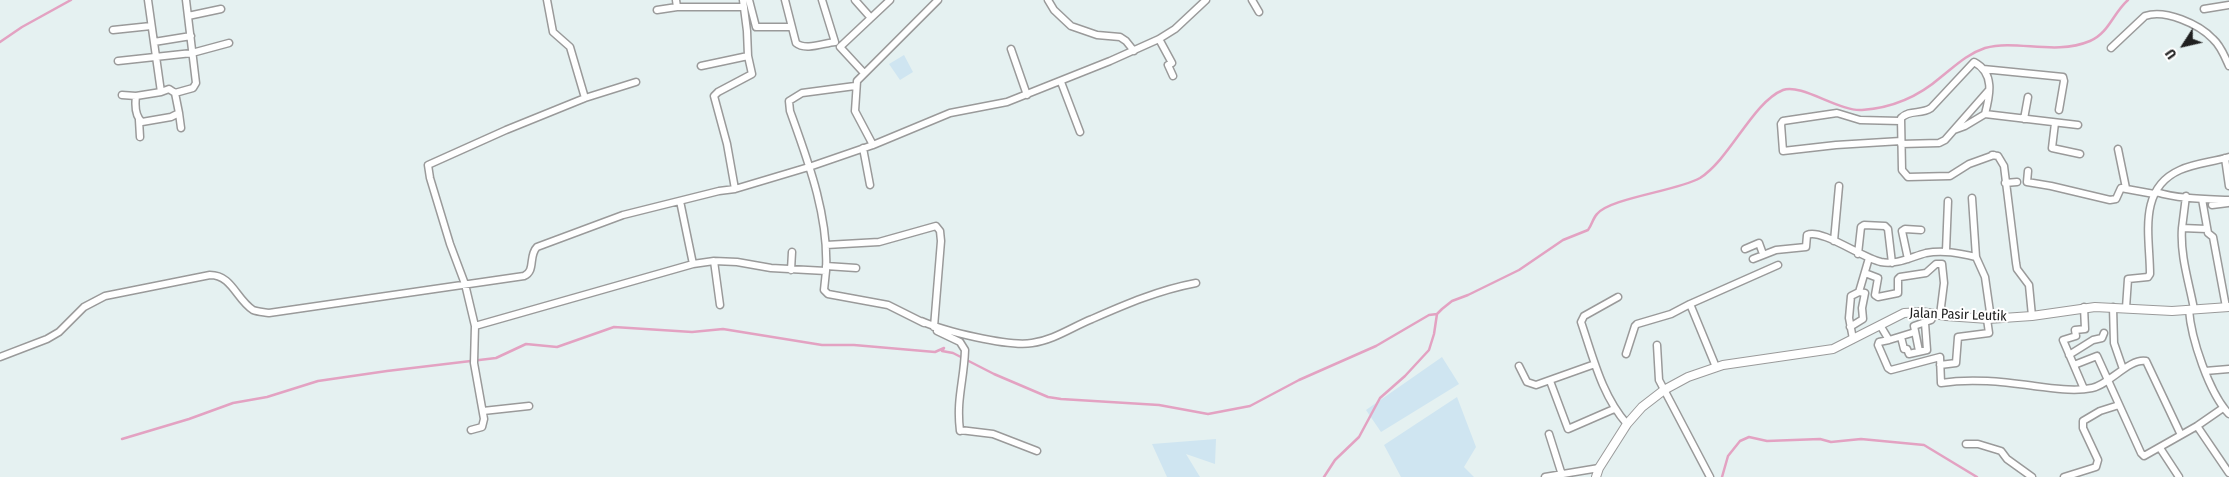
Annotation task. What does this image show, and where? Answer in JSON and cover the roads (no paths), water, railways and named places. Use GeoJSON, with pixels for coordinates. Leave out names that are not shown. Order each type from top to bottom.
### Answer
{"type":"FeatureCollection","features":[{"type":"Feature","properties":{"kind":"street"},"geometry":{"type":"LineString","coordinates":[[148,0],[161,92]]}},
{"type":"Feature","properties":{"kind":"street"},"geometry":{"type":"LineString","coordinates":[[122,95],[136,96],[169,90],[175,93],[195,86],[186,0]]}},
{"type":"Feature","properties":{"kind":"street"},"geometry":{"type":"LineString","coordinates":[[546,0],[553,32],[570,47],[585,98]]}},
{"type":"Feature","properties":{"kind":"street"},"geometry":{"type":"LineString","coordinates":[[749,0],[756,27],[791,27]]}},
{"type":"Feature","properties":{"kind":"street"},"geometry":{"type":"LineString","coordinates":[[785,0],[794,38],[800,46],[835,42]]}},
{"type":"Feature","properties":{"kind":"street"},"geometry":{"type":"LineString","coordinates":[[822,0],[835,42],[864,73]]}},
{"type":"Feature","properties":{"kind":"street"},"geometry":{"type":"LineString","coordinates":[[855,0],[871,18]]}},
{"type":"Feature","properties":{"kind":"street"},"geometry":{"type":"LineString","coordinates":[[840,47],[890,0]]}},
{"type":"Feature","properties":{"kind":"street"},"geometry":{"type":"LineString","coordinates":[[873,145],[855,111],[855,86],[857,81],[938,0]]}},
{"type":"Feature","properties":{"kind":"street"},"geometry":{"type":"LineString","coordinates":[[1048,0],[1054,10],[1071,26],[1097,35],[1120,37],[1134,51]]}},
{"type":"Feature","properties":{"kind":"street"},"geometry":{"type":"LineString","coordinates":[[0,357],[48,339],[59,332],[84,307],[105,296],[210,275],[224,278],[248,306],[256,311],[269,313],[527,275],[531,269],[531,257],[537,247],[623,215],[735,189],[873,145],[950,114],[1007,102],[1028,95],[1134,51],[1158,39],[1175,29],[1206,0]]}},
{"type":"Feature","properties":{"kind":"street"},"geometry":{"type":"LineString","coordinates":[[1252,0],[1259,12]]}},
{"type":"Feature","properties":{"kind":"street"},"geometry":{"type":"LineString","coordinates":[[657,10],[676,4],[744,3],[751,75],[718,92],[714,96],[727,144],[735,189]]}},
{"type":"Feature","properties":{"kind":"street"},"geometry":{"type":"LineString","coordinates":[[2204,9],[2229,5]]}},
{"type":"Feature","properties":{"kind":"street"},"geometry":{"type":"LineString","coordinates":[[188,16],[221,10]]}},
{"type":"Feature","properties":{"kind":"street"},"geometry":{"type":"LineString","coordinates":[[2111,48],[2145,16],[2152,14],[2169,16],[2204,32],[2214,39],[2229,66]]}},
{"type":"Feature","properties":{"kind":"street"},"geometry":{"type":"LineString","coordinates":[[113,30],[151,26]]}},
{"type":"Feature","properties":{"kind":"street"},"geometry":{"type":"LineString","coordinates":[[154,42],[191,36]]}},
{"type":"Feature","properties":{"kind":"street"},"geometry":{"type":"LineString","coordinates":[[1158,39],[1172,63],[1166,65],[1173,76]]}},
{"type":"Feature","properties":{"kind":"street"},"geometry":{"type":"LineString","coordinates":[[118,61],[192,53],[229,43]]}},
{"type":"Feature","properties":{"kind":"street"},"geometry":{"type":"LineString","coordinates":[[1011,49],[1028,95]]}},
{"type":"Feature","properties":{"kind":"street"},"geometry":{"type":"LineString","coordinates":[[702,66],[748,56]]}},
{"type":"Feature","properties":{"kind":"street"},"geometry":{"type":"LineString","coordinates":[[1954,130],[1965,126],[1984,114],[1990,96],[1990,82],[1983,69],[1976,62],[1972,62],[1931,108],[1923,112],[1905,113],[1900,118],[1902,170],[1908,177],[1950,176],[1969,164],[1994,155],[2000,158],[2004,166],[2017,269],[2029,285],[2032,316]]}},
{"type":"Feature","properties":{"kind":"street"},"geometry":{"type":"LineString","coordinates":[[1983,69],[2062,77],[2064,81],[2059,110]]}},
{"type":"Feature","properties":{"kind":"street"},"geometry":{"type":"LineString","coordinates":[[471,430],[482,427],[483,411],[474,363],[475,326],[465,284],[450,244],[430,178],[428,165],[506,130],[585,98],[636,82]]}},
{"type":"Feature","properties":{"kind":"street"},"geometry":{"type":"LineString","coordinates":[[1061,82],[1080,132]]}},
{"type":"Feature","properties":{"kind":"street"},"geometry":{"type":"LineString","coordinates":[[855,86],[802,93],[789,101],[790,111],[809,166],[824,226],[826,245],[824,290],[828,294],[888,305],[934,326],[992,339],[1031,344],[1051,339],[1091,319],[1155,292],[1196,283]]}},
{"type":"Feature","properties":{"kind":"street"},"geometry":{"type":"LineString","coordinates":[[1900,121],[1860,120],[1836,113],[1783,121],[1781,124],[1784,151],[1836,145],[1939,144],[1989,90]]}},
{"type":"Feature","properties":{"kind":"street"},"geometry":{"type":"LineString","coordinates":[[175,93],[181,128]]}},
{"type":"Feature","properties":{"kind":"street"},"geometry":{"type":"LineString","coordinates":[[136,96],[140,137]]}},
{"type":"Feature","properties":{"kind":"street"},"geometry":{"type":"LineString","coordinates":[[2024,119],[2028,97]]}},
{"type":"Feature","properties":{"kind":"street"},"geometry":{"type":"LineString","coordinates":[[139,120],[142,122],[171,117],[179,113]]}},
{"type":"Feature","properties":{"kind":"street"},"geometry":{"type":"LineString","coordinates":[[1984,114],[2078,125]]}},
{"type":"Feature","properties":{"kind":"street"},"geometry":{"type":"LineString","coordinates":[[2055,123],[2052,148],[2080,154]]}},
{"type":"Feature","properties":{"kind":"street"},"geometry":{"type":"LineString","coordinates":[[863,148],[870,185]]}},
{"type":"Feature","properties":{"kind":"street"},"geometry":{"type":"LineString","coordinates":[[2118,149],[2126,188]]}},
{"type":"Feature","properties":{"kind":"street"},"geometry":{"type":"LineString","coordinates":[[2126,308],[2128,279],[2148,277],[2150,274],[2148,213],[2155,193],[2166,180],[2179,170],[2227,158],[2229,186]]}},
{"type":"Feature","properties":{"kind":"street"},"geometry":{"type":"LineString","coordinates":[[2028,171],[2026,182],[2114,201],[2119,189],[2126,188],[2165,195],[2229,202]]}},
{"type":"Feature","properties":{"kind":"street"},"geometry":{"type":"LineString","coordinates":[[2006,183],[2017,182]]}},
{"type":"Feature","properties":{"kind":"street"},"geometry":{"type":"LineString","coordinates":[[1834,241],[1839,186]]}},
{"type":"Feature","properties":{"kind":"street"},"geometry":{"type":"LineString","coordinates":[[2186,196],[2182,228],[2182,260],[2189,278],[2194,342],[2206,371],[2224,408],[2229,414]]}},
{"type":"Feature","properties":{"kind":"street"},"geometry":{"type":"LineString","coordinates":[[1940,365],[1956,363],[1958,337],[1989,334],[1985,277],[1976,257],[1972,198]]}},
{"type":"Feature","properties":{"kind":"street"},"geometry":{"type":"LineString","coordinates":[[2202,199],[2208,229],[2213,238],[2227,307]]}},
{"type":"Feature","properties":{"kind":"street"},"geometry":{"type":"LineString","coordinates":[[680,201],[693,264]]}},
{"type":"Feature","properties":{"kind":"street"},"geometry":{"type":"LineString","coordinates":[[1946,251],[1948,201]]}},
{"type":"Feature","properties":{"kind":"street"},"geometry":{"type":"LineString","coordinates":[[2212,205],[2229,202]]}},
{"type":"Feature","properties":{"kind":"street"},"geometry":{"type":"LineString","coordinates":[[826,245],[879,242],[936,226],[940,231],[941,240],[934,326]]}},
{"type":"Feature","properties":{"kind":"street"},"geometry":{"type":"LineString","coordinates":[[1858,254],[1861,228],[1864,226],[1885,226],[1888,229],[1892,262]]}},
{"type":"Feature","properties":{"kind":"street"},"geometry":{"type":"LineString","coordinates":[[2182,228],[2208,229]]}},
{"type":"Feature","properties":{"kind":"street"},"geometry":{"type":"LineString","coordinates":[[1908,259],[1902,231],[1905,229],[1921,230]]}},
{"type":"Feature","properties":{"kind":"street"},"geometry":{"type":"LineString","coordinates":[[1753,258],[1776,250],[1806,247],[1806,235],[1810,233],[1825,236],[1868,258],[1892,262],[1946,251],[1976,257]]}},
{"type":"Feature","properties":{"kind":"street"},"geometry":{"type":"LineString","coordinates":[[1745,248],[1758,243],[1763,254]]}},
{"type":"Feature","properties":{"kind":"street"},"geometry":{"type":"LineString","coordinates":[[791,270],[792,252]]}},
{"type":"Feature","properties":{"kind":"street"},"geometry":{"type":"LineString","coordinates":[[1859,292],[1868,258]]}},
{"type":"Feature","properties":{"kind":"street"},"geometry":{"type":"LineString","coordinates":[[475,326],[693,264],[714,261],[791,270],[856,268]]}},
{"type":"Feature","properties":{"kind":"street"},"geometry":{"type":"LineString","coordinates":[[714,261],[720,305]]}},
{"type":"Feature","properties":{"kind":"street"},"geometry":{"type":"LineString","coordinates":[[1865,273],[1878,278],[1875,295],[1878,297],[1898,293],[1898,279],[1900,277],[1926,273],[1936,264],[1942,264],[1944,282],[1937,314],[1931,320],[1914,326],[1919,351]]}},
{"type":"Feature","properties":{"kind":"street"},"geometry":{"type":"LineString","coordinates":[[1626,354],[1634,326],[1637,324],[1671,314],[1778,265]]}},
{"type":"Feature","properties":{"kind":"street"},"geometry":{"type":"LineString","coordinates":[[1850,326],[1863,319],[1862,308],[1865,293],[1859,292],[1851,296],[1850,326],[1853,338]]}},
{"type":"Feature","properties":{"kind":"street"},"geometry":{"type":"LineString","coordinates":[[1618,297],[1582,319],[1595,364],[1614,409],[1627,424]]}},
{"type":"Feature","properties":{"kind":"street"},"geometry":{"type":"LineString","coordinates":[[1690,304],[1716,367]]}},
{"type":"Feature","properties":{"kind":"street"},"geometry":{"type":"LineString","coordinates":[[2084,307],[2085,329],[2075,330],[2076,336],[2063,340],[2084,389]]}},
{"type":"Feature","properties":{"kind":"street","name":"Jalan Pasir Leutik"},"geometry":{"type":"LineString","coordinates":[[1596,477],[1599,468],[1627,424],[1642,407],[1664,390],[1688,377],[1716,367],[1833,349],[1904,313],[1922,312],[1989,318],[2032,316],[2084,307],[2155,311],[2227,307]]}},
{"type":"Feature","properties":{"kind":"street"},"geometry":{"type":"LineString","coordinates":[[2113,308],[2114,343],[2123,369]]}},
{"type":"Feature","properties":{"kind":"street"},"geometry":{"type":"LineString","coordinates":[[921,321],[926,326],[960,342],[965,350],[958,399],[957,415],[960,430],[993,434],[1037,451]]}},
{"type":"Feature","properties":{"kind":"street"},"geometry":{"type":"LineString","coordinates":[[1901,337],[1904,349],[1907,349],[1909,354],[1927,350],[1925,323]]}},
{"type":"Feature","properties":{"kind":"street"},"geometry":{"type":"LineString","coordinates":[[1880,325],[1889,340]]}},
{"type":"Feature","properties":{"kind":"street"},"geometry":{"type":"LineString","coordinates":[[1915,332],[1879,342],[1878,345],[1888,368],[1891,370],[1940,357],[1942,383],[1981,380],[2013,385],[2094,388],[2109,380],[2123,369],[2143,360],[2146,361],[2181,435]]}},
{"type":"Feature","properties":{"kind":"street"},"geometry":{"type":"LineString","coordinates":[[2069,355],[2093,340],[2102,338],[2104,333]]}},
{"type":"Feature","properties":{"kind":"street"},"geometry":{"type":"LineString","coordinates":[[1657,345],[1658,378],[1710,477]]}},
{"type":"Feature","properties":{"kind":"street"},"geometry":{"type":"LineString","coordinates":[[2074,365],[2097,356],[2143,456],[2198,426],[2224,408]]}},
{"type":"Feature","properties":{"kind":"street"},"geometry":{"type":"LineString","coordinates":[[1519,366],[1527,382],[1536,385],[1595,364]]}},
{"type":"Feature","properties":{"kind":"street"},"geometry":{"type":"LineString","coordinates":[[2206,371],[2229,369]]}},
{"type":"Feature","properties":{"kind":"street"},"geometry":{"type":"LineString","coordinates":[[1550,381],[1568,428],[1614,409]]}},
{"type":"Feature","properties":{"kind":"street"},"geometry":{"type":"LineString","coordinates":[[2064,477],[2096,467],[2098,460],[2083,428],[2083,421],[2100,411],[2119,405]]}},
{"type":"Feature","properties":{"kind":"street"},"geometry":{"type":"LineString","coordinates":[[483,411],[529,406]]}},
{"type":"Feature","properties":{"kind":"street"},"geometry":{"type":"LineString","coordinates":[[2198,426],[2229,473]]}},
{"type":"Feature","properties":{"kind":"street"},"geometry":{"type":"LineString","coordinates":[[1549,434],[1562,475]]}},
{"type":"Feature","properties":{"kind":"street"},"geometry":{"type":"LineString","coordinates":[[1966,444],[1978,444],[2001,451],[2007,459],[2032,477]]}},
{"type":"Feature","properties":{"kind":"street"},"geometry":{"type":"LineString","coordinates":[[2160,448],[2179,477]]}},
{"type":"Feature","properties":{"kind":"street"},"geometry":{"type":"LineString","coordinates":[[1545,477],[1599,468]]}},
{"type":"Feature","properties":{"kind":"waterway"},"geometry":{"type":"LineString","coordinates":[[0,42],[22,27],[71,0]]}},
{"type":"Feature","properties":{"kind":"waterway"},"geometry":{"type":"LineString","coordinates":[[1324,477],[1335,460],[1359,437],[1380,398],[1405,376],[1429,350],[1437,314],[1442,309],[1452,301],[1519,270],[1563,240],[1588,230],[1596,216],[1604,208],[1615,203],[1690,183],[1700,178],[1721,158],[1751,118],[1772,96],[1783,90],[1791,89],[1800,90],[1853,109],[1862,110],[1884,107],[1914,96],[1967,57],[1985,48],[2010,45],[2063,47],[2090,41],[2102,33],[2128,0]]}},
{"type":"Feature","properties":{"kind":"waterway"},"geometry":{"type":"LineString","coordinates":[[122,439],[189,419],[233,403],[267,397],[318,381],[496,358],[526,344],[557,347],[614,327],[692,332],[723,329],[822,345],[854,345],[935,352],[944,348],[942,351],[953,353],[994,374],[1048,397],[1159,405],[1208,414],[1250,406],[1299,380],[1376,346],[1429,315],[1437,314]]}},
{"type":"Feature","properties":{"kind":"waterway"},"geometry":{"type":"LineString","coordinates":[[1722,477],[1728,456],[1740,441],[1749,437],[1767,441],[1820,439],[1831,442],[1861,439],[1924,445],[1977,477]]}}]}
